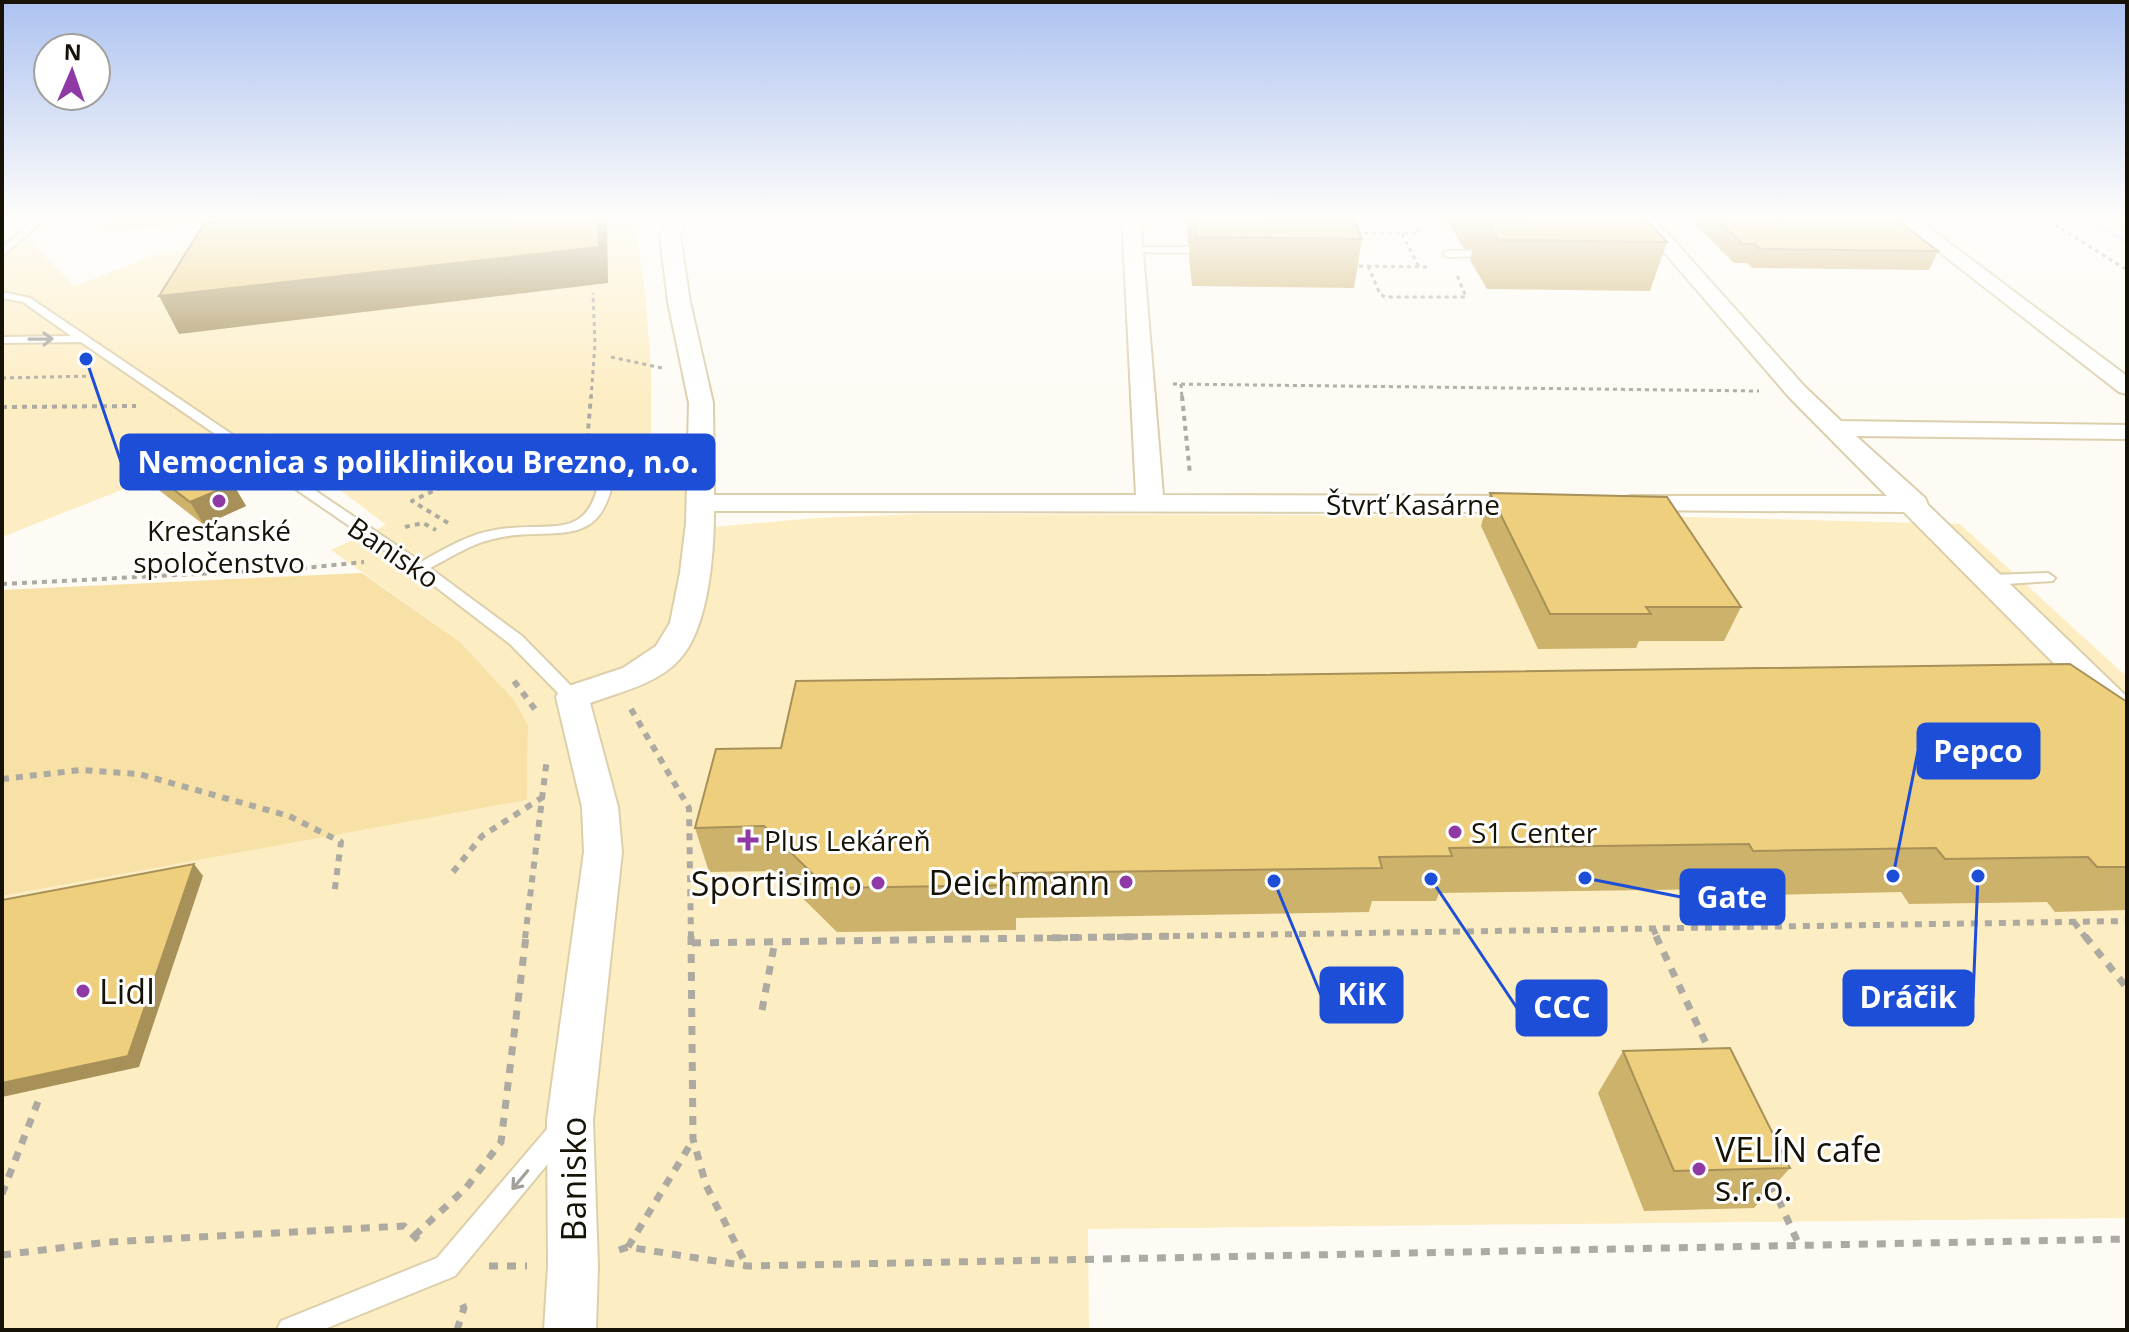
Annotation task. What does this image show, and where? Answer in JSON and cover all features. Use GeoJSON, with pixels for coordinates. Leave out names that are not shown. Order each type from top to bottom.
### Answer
{"type":"FeatureCollection","features":[{"type":"Feature","properties":{"kind":"street"},"geometry":{"type":"LineString","coordinates":[[565,713],[634,676],[668,653],[685,623],[695,573],[700,503],[701,403],[676,278]]}},
{"type":"Feature","properties":{"kind":"street"},"geometry":{"type":"LineString","coordinates":[[1135,278],[1150,504]]}},
{"type":"Feature","properties":{"kind":"street"},"geometry":{"type":"LineString","coordinates":[[1691,278],[1797,392],[1915,504],[2127,717]]}},
{"type":"Feature","properties":{"kind":"street"},"geometry":{"type":"LineString","coordinates":[[1984,278],[2127,387]]}},
{"type":"Feature","properties":{"kind":"street"},"geometry":{"type":"LineString","coordinates":[[1834,428],[2127,432]]}},
{"type":"Feature","properties":{"kind":"street","name":"Štvrť Kasárne"},"geometry":{"type":"LineString","coordinates":[[700,503],[1554,504]]}},
{"type":"Feature","properties":{"kind":"street"},"geometry":{"type":"LineString","coordinates":[[1601,504],[1915,504]]}},
{"type":"Feature","properties":{"kind":"street","name":"Banisko"},"geometry":{"type":"LineString","coordinates":[[565,713],[600,807],[603,852],[570,1120],[573,1266],[570,1330]]}},
{"type":"Feature","properties":{"kind":"lane","name":"Banisko"},"geometry":{"type":"LineString","coordinates":[[2,295],[26,300],[420,568],[516,640],[565,713]]}},
{"type":"Feature","properties":{"kind":"lane"},"geometry":{"type":"LineString","coordinates":[[2,340],[81,339]]}},
{"type":"Feature","properties":{"kind":"lane"},"geometry":{"type":"LineString","coordinates":[[420,568],[491,535],[561,529],[589,520],[604,504],[607,473]]}},
{"type":"Feature","properties":{"kind":"lane"},"geometry":{"type":"LineString","coordinates":[[1989,580],[2048,578]]}},
{"type":"Feature","properties":{"kind":"lane"},"geometry":{"type":"LineString","coordinates":[[290,1330],[446,1267],[570,1120]]}},
{"type":"Feature","properties":{"kind":"path"},"geometry":{"type":"LineString","coordinates":[[1373,278],[1380,294],[1385,297],[1466,297],[1468,294],[1459,278]]}},
{"type":"Feature","properties":{"kind":"path"},"geometry":{"type":"LineString","coordinates":[[2,584],[295,569],[370,562],[352,549],[414,523],[448,532],[451,525],[412,501],[480,469],[586,454],[595,344],[593,293]]}},
{"type":"Feature","properties":{"kind":"path"},"geometry":{"type":"LineString","coordinates":[[2,378],[104,376]]}},
{"type":"Feature","properties":{"kind":"path"},"geometry":{"type":"LineString","coordinates":[[1140,383],[1797,392]]}},
{"type":"Feature","properties":{"kind":"path"},"geometry":{"type":"LineString","coordinates":[[1181,384],[1193,504]]}},
{"type":"Feature","properties":{"kind":"path"},"geometry":{"type":"LineString","coordinates":[[2,407],[142,406],[132,398]]}},
{"type":"Feature","properties":{"kind":"path"},"geometry":{"type":"LineString","coordinates":[[509,675],[565,713],[629,706],[689,808],[693,1139],[706,1185],[747,1266]]}},
{"type":"Feature","properties":{"kind":"path"},"geometry":{"type":"LineString","coordinates":[[414,1236],[466,1188],[501,1142],[544,797],[565,713]]}},
{"type":"Feature","properties":{"kind":"path"},"geometry":{"type":"LineString","coordinates":[[2,779],[39,773],[106,770],[150,777],[291,814],[321,828],[341,842],[334,895]]}},
{"type":"Feature","properties":{"kind":"path"},"geometry":{"type":"LineString","coordinates":[[453,872],[482,836],[544,797]]}},
{"type":"Feature","properties":{"kind":"path"},"geometry":{"type":"LineString","coordinates":[[692,943],[2127,921]]}},
{"type":"Feature","properties":{"kind":"path"},"geometry":{"type":"LineString","coordinates":[[2074,922],[2127,988]]}},
{"type":"Feature","properties":{"kind":"path"},"geometry":{"type":"LineString","coordinates":[[1653,928],[1716,1065]]}},
{"type":"Feature","properties":{"kind":"path"},"geometry":{"type":"LineString","coordinates":[[762,1010],[775,941]]}},
{"type":"Feature","properties":{"kind":"path"},"geometry":{"type":"LineString","coordinates":[[2,1194],[39,1099]]}},
{"type":"Feature","properties":{"kind":"path"},"geometry":{"type":"LineString","coordinates":[[628,1247],[693,1139]]}},
{"type":"Feature","properties":{"kind":"path"},"geometry":{"type":"LineString","coordinates":[[1768,1176],[1799,1245]]}},
{"type":"Feature","properties":{"kind":"path"},"geometry":{"type":"LineString","coordinates":[[2,1255],[108,1242],[404,1226],[446,1267],[573,1266],[628,1247],[747,1266],[2127,1239]]}},
{"type":"Feature","properties":{"kind":"shaded area"},"geometry":{"type":"Polygon","coordinates":[[[2,278],[66,278],[74,286],[94,278],[643,278],[651,369],[651,473],[683,470],[689,529],[816,518],[921,514],[1650,516],[1960,524],[2127,677],[2127,1218],[1088,1229],[1089,1330],[2,1330],[2,896],[527,800],[528,725],[514,700],[460,642],[331,550],[386,525],[266,433],[2,537],[2,278]]]}},
{"type":"Feature","properties":{"kind":"shaded area"},"geometry":{"type":"Polygon","coordinates":[[[362,573],[460,642],[514,700],[528,725],[527,800],[2,896],[2,590],[362,573]]]}},
{"type":"Feature","properties":{"kind":"building"},"geometry":{"type":"Polygon","coordinates":[[[170,278],[319,278],[159,296],[170,278]]]}},
{"type":"Feature","properties":{"kind":"building"},"geometry":{"type":"Polygon","coordinates":[[[185,448],[233,484],[190,502],[142,465],[185,448]]]}},
{"type":"Feature","properties":{"kind":"building"},"geometry":{"type":"Polygon","coordinates":[[[1490,493],[1667,497],[1741,607],[1646,607],[1651,614],[1550,614],[1490,493]]]}},
{"type":"Feature","properties":{"kind":"building","name":"S1 Center"},"geometry":{"type":"Polygon","coordinates":[[[2070,664],[2127,702],[2127,867],[2097,867],[2088,857],[1945,859],[1936,848],[1753,851],[1749,844],[1449,848],[1452,856],[1379,857],[1382,868],[1013,873],[1014,885],[827,888],[764,826],[695,828],[716,749],[781,748],[796,681],[2070,664]]]}},
{"type":"Feature","properties":{"kind":"building","name":"Lidl"},"geometry":{"type":"Polygon","coordinates":[[[194,864],[128,1056],[2,1083],[2,900],[194,864]]]}},
{"type":"Feature","properties":{"kind":"building"},"geometry":{"type":"Polygon","coordinates":[[[1730,1048],[1790,1168],[1674,1171],[1623,1051],[1730,1048]]]}},
{"type":"Feature","properties":{"kind":"place","name":"Nemocnica s poliklinikou Brezno, n.o."},"geometry":{"type":"Point","coordinates":[86,359]}},
{"type":"Feature","properties":{"kind":"place","name":"Kresťanské spoločenstvo"},"geometry":{"type":"Point","coordinates":[219,501]}},
{"type":"Feature","properties":{"kind":"place","name":"S1 Center"},"geometry":{"type":"Point","coordinates":[1455,832]}},
{"type":"Feature","properties":{"kind":"place","name":"Plus Lekáreň"},"geometry":{"type":"Point","coordinates":[748,840]}},
{"type":"Feature","properties":{"kind":"place","name":"Pepco"},"geometry":{"type":"Point","coordinates":[1893,876]}},
{"type":"Feature","properties":{"kind":"place","name":"Dráčik"},"geometry":{"type":"Point","coordinates":[1978,876]}},
{"type":"Feature","properties":{"kind":"place","name":"Gate"},"geometry":{"type":"Point","coordinates":[1585,878]}},
{"type":"Feature","properties":{"kind":"place","name":"CCC"},"geometry":{"type":"Point","coordinates":[1431,879]}},
{"type":"Feature","properties":{"kind":"place","name":"KiK"},"geometry":{"type":"Point","coordinates":[1274,881]}},
{"type":"Feature","properties":{"kind":"place","name":"Deichmann"},"geometry":{"type":"Point","coordinates":[1126,882]}},
{"type":"Feature","properties":{"kind":"place","name":"Sportisimo"},"geometry":{"type":"Point","coordinates":[878,883]}},
{"type":"Feature","properties":{"kind":"place","name":"Lidl"},"geometry":{"type":"Point","coordinates":[83,991]}},
{"type":"Feature","properties":{"kind":"place","name":"VELÍN cafe s.r.o."},"geometry":{"type":"Point","coordinates":[1699,1169]}}]}
